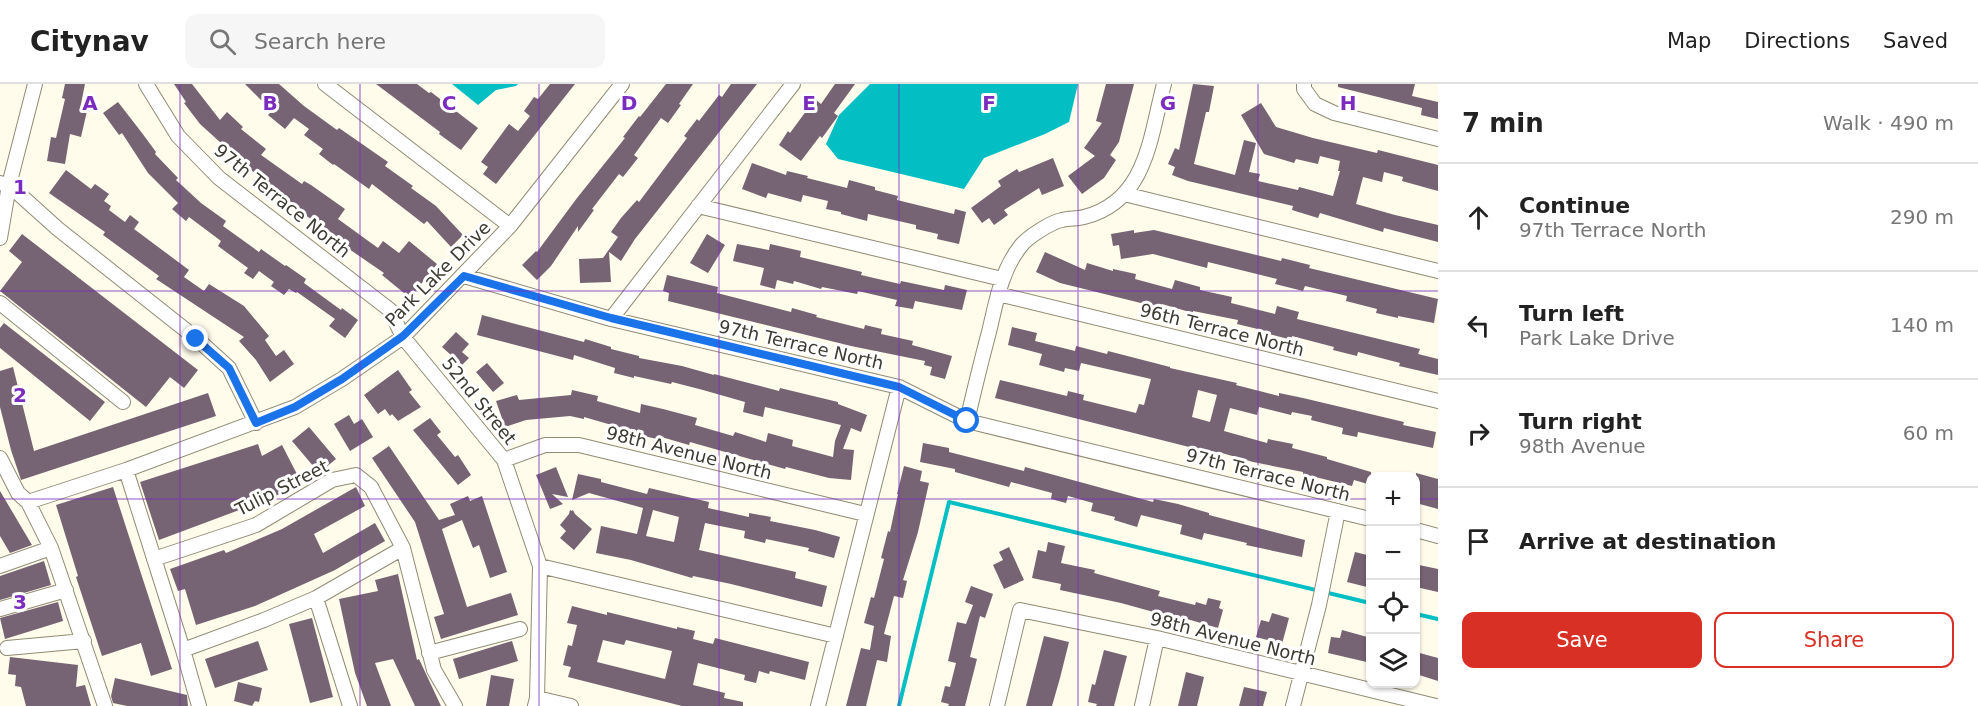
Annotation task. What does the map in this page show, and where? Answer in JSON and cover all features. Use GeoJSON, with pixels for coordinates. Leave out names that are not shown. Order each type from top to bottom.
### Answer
{"type":"FeatureCollection","features":[{"type":"Feature","properties":{"kind":"street"},"geometry":{"type":"LineString","coordinates":[[0,238],[4,184],[35,84]]}},
{"type":"Feature","properties":{"kind":"street","name":"97th Terrace North"},"geometry":{"type":"LineString","coordinates":[[146,84],[178,136],[219,178],[390,310],[403,336]]}},
{"type":"Feature","properties":{"kind":"street"},"geometry":{"type":"LineString","coordinates":[[325,84],[510,226]]}},
{"type":"Feature","properties":{"kind":"street","name":"Park Lake Drive"},"geometry":{"type":"LineString","coordinates":[[28,502],[126,470],[256,423],[295,407],[342,379],[403,336],[464,276],[510,226],[622,84]]}},
{"type":"Feature","properties":{"kind":"street"},"geometry":{"type":"LineString","coordinates":[[611,318],[793,84]]}},
{"type":"Feature","properties":{"kind":"street"},"geometry":{"type":"LineString","coordinates":[[967,421],[1002,279],[1020,246],[1060,220],[1084,217],[1106,209],[1124,194],[1137,179],[1145,160],[1164,84]]}},
{"type":"Feature","properties":{"kind":"street"},"geometry":{"type":"LineString","coordinates":[[1304,84],[1304,89],[1315,104],[1334,113],[1438,139]]}},
{"type":"Feature","properties":{"kind":"street"},"geometry":{"type":"LineString","coordinates":[[4,184],[229,368],[256,423]]}},
{"type":"Feature","properties":{"kind":"street"},"geometry":{"type":"LineString","coordinates":[[1124,194],[1438,271]]}},
{"type":"Feature","properties":{"kind":"street"},"geometry":{"type":"LineString","coordinates":[[699,206],[1002,279]]}},
{"type":"Feature","properties":{"kind":"street","name":"97th Terrace North"},"geometry":{"type":"LineString","coordinates":[[464,276],[611,318],[899,387],[967,421],[1366,518]]}},
{"type":"Feature","properties":{"kind":"street","name":"96th Terrace North"},"geometry":{"type":"LineString","coordinates":[[998,294],[1438,401]]}},
{"type":"Feature","properties":{"kind":"street"},"geometry":{"type":"LineString","coordinates":[[0,303],[123,402]]}},
{"type":"Feature","properties":{"kind":"street","name":"52nd Street"},"geometry":{"type":"LineString","coordinates":[[403,336],[504,460],[540,566],[536,702]]}},
{"type":"Feature","properties":{"kind":"street"},"geometry":{"type":"LineString","coordinates":[[818,706],[899,387]]}},
{"type":"Feature","properties":{"kind":"street","name":"98th Avenue North"},"geometry":{"type":"LineString","coordinates":[[504,460],[545,446],[579,445],[865,514]]}},
{"type":"Feature","properties":{"kind":"street"},"geometry":{"type":"LineString","coordinates":[[0,458],[18,493],[28,502],[51,548],[105,706]]}},
{"type":"Feature","properties":{"kind":"street"},"geometry":{"type":"LineString","coordinates":[[126,470],[199,706]]}},
{"type":"Feature","properties":{"kind":"street","name":"Tulip Street"},"geometry":{"type":"LineString","coordinates":[[154,559],[256,525],[332,480],[356,475],[371,487],[404,548],[434,669],[454,706]]}},
{"type":"Feature","properties":{"kind":"street"},"geometry":{"type":"LineString","coordinates":[[1293,706],[1319,605],[1338,511]]}},
{"type":"Feature","properties":{"kind":"street"},"geometry":{"type":"LineString","coordinates":[[1420,531],[1438,536]]}},
{"type":"Feature","properties":{"kind":"street"},"geometry":{"type":"LineString","coordinates":[[0,566],[51,548]]}},
{"type":"Feature","properties":{"kind":"street"},"geometry":{"type":"LineString","coordinates":[[183,650],[264,620],[316,597],[404,548]]}},
{"type":"Feature","properties":{"kind":"street"},"geometry":{"type":"LineString","coordinates":[[540,566],[836,636]]}},
{"type":"Feature","properties":{"kind":"street"},"geometry":{"type":"LineString","coordinates":[[0,609],[66,590]]}},
{"type":"Feature","properties":{"kind":"street"},"geometry":{"type":"LineString","coordinates":[[316,597],[350,706]]}},
{"type":"Feature","properties":{"kind":"street","name":"98th Avenue North"},"geometry":{"type":"LineString","coordinates":[[997,706],[1020,610],[1157,638],[1300,675],[1436,706]]}},
{"type":"Feature","properties":{"kind":"street"},"geometry":{"type":"LineString","coordinates":[[429,653],[520,629]]}},
{"type":"Feature","properties":{"kind":"street"},"geometry":{"type":"LineString","coordinates":[[1142,706],[1157,638]]}},
{"type":"Feature","properties":{"kind":"street"},"geometry":{"type":"LineString","coordinates":[[7,648],[84,641]]}},
{"type":"Feature","properties":{"kind":"street"},"geometry":{"type":"LineString","coordinates":[[536,702],[571,706]]}},
{"type":"Feature","properties":{"kind":"water"},"geometry":{"type":"Polygon","coordinates":[[[452,84],[518,84],[496,90],[478,105],[452,84]]]}},
{"type":"Feature","properties":{"kind":"water"},"geometry":{"type":"Polygon","coordinates":[[[870,84],[1078,84],[1069,122],[984,158],[964,189],[838,159],[826,144],[839,115],[870,84]]]}},
{"type":"Feature","properties":{"kind":"building"},"geometry":{"type":"Polygon","coordinates":[[[65,84],[85,84],[80,109],[87,111],[81,137],[70,134],[65,164],[47,161],[51,137],[56,138],[65,99],[62,98],[65,84]]]}},
{"type":"Feature","properties":{"kind":"building"},"geometry":{"type":"Polygon","coordinates":[[[174,84],[192,84],[220,120],[227,112],[243,127],[241,129],[266,149],[261,155],[302,184],[304,181],[311,185],[345,209],[338,219],[378,248],[383,241],[399,253],[409,241],[437,264],[410,298],[382,275],[384,273],[333,238],[335,235],[281,199],[284,195],[231,155],[232,153],[200,124],[184,103],[186,102],[174,84]]]}},
{"type":"Feature","properties":{"kind":"building"},"geometry":{"type":"Polygon","coordinates":[[[245,84],[279,84],[337,130],[339,128],[388,162],[385,166],[436,206],[463,235],[451,247],[427,221],[424,224],[372,184],[369,189],[319,154],[323,149],[304,135],[309,129],[294,118],[285,129],[268,115],[272,111],[245,84]]]}},
{"type":"Feature","properties":{"kind":"building"},"geometry":{"type":"Polygon","coordinates":[[[376,84],[417,84],[478,128],[461,150],[376,84]]]}},
{"type":"Feature","properties":{"kind":"building"},"geometry":{"type":"Polygon","coordinates":[[[550,84],[575,84],[496,184],[483,174],[488,167],[481,162],[509,124],[518,131],[530,116],[524,111],[534,97],[538,99],[550,84]]]}},
{"type":"Feature","properties":{"kind":"building"},"geometry":{"type":"Polygon","coordinates":[[[666,84],[693,84],[668,123],[661,118],[634,155],[638,158],[623,177],[619,174],[592,209],[594,210],[578,232],[578,226],[551,266],[537,280],[522,265],[537,252],[625,138],[623,137],[639,116],[666,84]]]}},
{"type":"Feature","properties":{"kind":"building"},"geometry":{"type":"Polygon","coordinates":[[[731,84],[757,84],[635,239],[621,261],[609,252],[611,282],[580,283],[579,259],[603,258],[618,237],[611,232],[621,218],[637,200],[639,202],[687,138],[684,136],[697,119],[699,121],[719,95],[722,97],[731,84]]]}},
{"type":"Feature","properties":{"kind":"building"},"geometry":{"type":"Polygon","coordinates":[[[835,84],[855,84],[834,113],[838,116],[801,161],[779,145],[815,99],[821,104],[835,84]]]}},
{"type":"Feature","properties":{"kind":"building"},"geometry":{"type":"Polygon","coordinates":[[[1106,84],[1134,84],[1119,142],[1110,155],[1116,160],[1104,178],[1082,194],[1068,176],[1095,156],[1084,148],[1102,123],[1096,121],[1106,84]]]}},
{"type":"Feature","properties":{"kind":"building"},"geometry":{"type":"Polygon","coordinates":[[[1193,84],[1214,86],[1194,164],[1235,175],[1244,140],[1256,143],[1249,172],[1260,174],[1258,181],[1298,190],[1299,187],[1333,196],[1340,171],[1338,171],[1340,161],[1320,156],[1318,164],[1296,159],[1294,163],[1264,154],[1241,115],[1261,103],[1276,127],[1313,138],[1377,153],[1378,150],[1438,165],[1438,191],[1402,181],[1403,177],[1384,172],[1382,182],[1363,177],[1356,204],[1438,225],[1438,242],[1384,228],[1383,232],[1320,213],[1318,218],[1292,210],[1293,206],[1188,181],[1172,175],[1175,167],[1168,164],[1175,148],[1179,150],[1193,84]]]}},
{"type":"Feature","properties":{"kind":"building"},"geometry":{"type":"Polygon","coordinates":[[[1338,84],[1415,84],[1412,96],[1438,102],[1438,119],[1421,115],[1422,108],[1338,87],[1338,84]]]}},
{"type":"Feature","properties":{"kind":"building"},"geometry":{"type":"Polygon","coordinates":[[[118,102],[156,152],[155,154],[178,178],[176,180],[201,203],[226,221],[223,226],[259,252],[261,249],[286,265],[306,279],[304,283],[358,320],[345,338],[329,326],[335,319],[297,292],[289,289],[284,295],[271,286],[274,282],[259,271],[253,279],[244,273],[248,268],[218,246],[221,241],[189,217],[186,221],[172,209],[178,203],[148,173],[122,133],[119,135],[103,113],[118,102]]]}},
{"type":"Feature","properties":{"kind":"building"},"geometry":{"type":"Polygon","coordinates":[[[1053,158],[1064,186],[1042,195],[1039,188],[1004,210],[1008,215],[994,225],[989,218],[982,223],[971,208],[1001,186],[998,181],[1017,169],[1019,172],[1053,158]]]}},
{"type":"Feature","properties":{"kind":"building"},"geometry":{"type":"Polygon","coordinates":[[[752,163],[786,175],[787,171],[847,188],[849,180],[898,196],[897,200],[954,214],[955,209],[966,212],[959,244],[937,239],[938,234],[916,229],[916,225],[868,214],[867,221],[841,214],[841,212],[826,209],[828,201],[803,195],[801,202],[768,193],[766,198],[742,189],[752,163]]]}},
{"type":"Feature","properties":{"kind":"building"},"geometry":{"type":"Polygon","coordinates":[[[66,170],[91,189],[95,184],[109,194],[104,201],[111,206],[109,210],[125,222],[130,215],[139,222],[134,229],[189,270],[184,277],[204,291],[209,284],[244,306],[269,336],[265,340],[276,356],[284,350],[294,364],[270,382],[256,360],[239,341],[244,337],[156,279],[159,276],[103,235],[105,232],[49,193],[66,170]]]}},
{"type":"Feature","properties":{"kind":"building"},"geometry":{"type":"Polygon","coordinates":[[[1134,230],[1134,233],[1154,230],[1281,261],[1282,258],[1310,265],[1309,268],[1438,299],[1434,323],[1376,313],[1377,309],[1346,301],[1347,296],[1305,286],[1303,291],[1275,284],[1277,279],[1208,262],[1207,268],[1153,254],[1121,259],[1119,245],[1113,246],[1111,234],[1134,230]]]}},
{"type":"Feature","properties":{"kind":"building"},"geometry":{"type":"Polygon","coordinates":[[[22,234],[198,370],[184,388],[170,377],[146,407],[0,291],[22,262],[9,251],[22,234]]]}},
{"type":"Feature","properties":{"kind":"building"},"geometry":{"type":"Polygon","coordinates":[[[707,234],[725,245],[708,273],[690,263],[707,234]]]}},
{"type":"Feature","properties":{"kind":"building"},"geometry":{"type":"Polygon","coordinates":[[[737,244],[769,250],[770,244],[801,251],[800,257],[900,284],[901,281],[944,290],[945,285],[967,290],[962,310],[915,301],[913,309],[895,306],[897,300],[858,291],[857,294],[822,287],[821,289],[794,281],[793,284],[777,280],[775,289],[760,285],[764,268],[733,261],[737,244]]]}},
{"type":"Feature","properties":{"kind":"building"},"geometry":{"type":"Polygon","coordinates":[[[1045,252],[1085,270],[1087,263],[1113,271],[1113,269],[1136,274],[1135,279],[1172,289],[1175,280],[1200,287],[1200,290],[1232,297],[1231,303],[1275,314],[1277,306],[1299,312],[1297,319],[1420,349],[1418,354],[1438,359],[1438,375],[1399,366],[1400,363],[1358,352],[1357,356],[1333,350],[1334,347],[1292,336],[1292,340],[1269,334],[1270,332],[1237,324],[1238,320],[1193,311],[1193,313],[1162,304],[1161,308],[1060,283],[1036,272],[1045,252]]]}},
{"type":"Feature","properties":{"kind":"building"},"geometry":{"type":"Polygon","coordinates":[[[667,275],[718,287],[717,293],[791,312],[792,308],[817,315],[816,317],[864,329],[865,325],[882,329],[881,334],[913,341],[912,345],[952,356],[945,379],[930,375],[932,367],[924,365],[925,361],[851,346],[668,301],[669,293],[663,291],[667,275]]]}},
{"type":"Feature","properties":{"kind":"building"},"geometry":{"type":"Polygon","coordinates":[[[482,315],[584,342],[585,339],[639,356],[639,358],[682,366],[779,391],[780,388],[838,402],[838,404],[867,415],[861,432],[851,428],[843,449],[854,450],[851,480],[829,478],[786,467],[785,469],[690,442],[689,445],[658,436],[657,439],[635,434],[636,432],[584,417],[584,419],[570,416],[526,420],[505,427],[496,401],[517,395],[519,400],[571,395],[572,390],[598,396],[597,401],[640,413],[641,404],[697,418],[695,425],[733,436],[735,432],[766,442],[768,433],[793,440],[792,446],[833,457],[835,441],[841,425],[765,407],[763,417],[743,412],[745,402],[672,382],[671,384],[614,373],[615,368],[574,355],[573,360],[477,335],[482,315]]]}},
{"type":"Feature","properties":{"kind":"building"},"geometry":{"type":"Polygon","coordinates":[[[4,323],[105,402],[90,421],[0,348],[0,328],[4,323]]]}},
{"type":"Feature","properties":{"kind":"building"},"geometry":{"type":"Polygon","coordinates":[[[1012,327],[1037,333],[1035,341],[1075,351],[1076,346],[1107,354],[1108,351],[1237,383],[1236,385],[1279,396],[1279,393],[1404,422],[1403,425],[1436,432],[1433,448],[1358,432],[1357,437],[1342,434],[1343,428],[1311,420],[1312,416],[1292,412],[1291,415],[1259,407],[1257,415],[1230,408],[1224,431],[1267,443],[1268,439],[1293,444],[1292,448],[1371,472],[1366,472],[1366,484],[1354,480],[1352,486],[1303,474],[1303,472],[1197,449],[995,398],[1000,380],[1067,396],[1068,391],[1084,395],[1083,400],[1136,413],[1139,404],[1144,405],[1151,379],[1081,363],[1079,371],[1065,368],[1064,372],[1039,365],[1042,354],[1008,345],[1012,327]],[[1198,390],[1192,417],[1210,422],[1217,395],[1198,390]]]}},
{"type":"Feature","properties":{"kind":"building"},"geometry":{"type":"Polygon","coordinates":[[[456,332],[469,344],[462,352],[469,358],[462,365],[442,347],[456,332]]]}},
{"type":"Feature","properties":{"kind":"building"},"geometry":{"type":"Polygon","coordinates":[[[487,363],[504,383],[493,392],[476,372],[487,363]]]}},
{"type":"Feature","properties":{"kind":"building"},"geometry":{"type":"Polygon","coordinates":[[[13,367],[34,451],[208,393],[216,416],[21,480],[0,407],[0,371],[13,367]]]}},
{"type":"Feature","properties":{"kind":"building"},"geometry":{"type":"Polygon","coordinates":[[[398,370],[412,390],[409,392],[421,407],[398,421],[385,409],[378,414],[364,395],[398,370]]]}},
{"type":"Feature","properties":{"kind":"building"},"geometry":{"type":"Polygon","coordinates":[[[349,415],[354,424],[362,419],[373,437],[350,451],[334,424],[349,415]]]}},
{"type":"Feature","properties":{"kind":"building"},"geometry":{"type":"Polygon","coordinates":[[[430,418],[441,432],[437,435],[455,457],[458,455],[471,475],[458,485],[413,430],[430,418]]]}},
{"type":"Feature","properties":{"kind":"building"},"geometry":{"type":"Polygon","coordinates":[[[309,427],[336,459],[319,473],[292,441],[309,427]]]}},
{"type":"Feature","properties":{"kind":"building"},"geometry":{"type":"Polygon","coordinates":[[[923,443],[949,448],[949,452],[1024,471],[1025,467],[1153,502],[1154,499],[1178,504],[1209,513],[1209,515],[1305,540],[1302,557],[1204,533],[1202,540],[1180,534],[1182,525],[1141,515],[1137,527],[1114,520],[1115,517],[1091,511],[1093,503],[1068,496],[1066,503],[1051,499],[1052,493],[1011,482],[1009,487],[955,472],[955,469],[920,462],[923,443]]]}},
{"type":"Feature","properties":{"kind":"building"},"geometry":{"type":"Polygon","coordinates":[[[258,444],[262,456],[282,445],[301,482],[274,497],[159,540],[140,482],[258,444]]]}},
{"type":"Feature","properties":{"kind":"building"},"geometry":{"type":"Polygon","coordinates":[[[389,446],[439,520],[455,515],[450,504],[468,496],[470,501],[482,496],[507,572],[490,578],[479,545],[473,548],[462,520],[442,529],[467,607],[511,593],[518,615],[441,639],[434,617],[444,614],[415,522],[372,458],[389,446]]]}},
{"type":"Feature","properties":{"kind":"building"},"geometry":{"type":"Polygon","coordinates":[[[904,466],[922,471],[920,481],[929,483],[918,532],[903,580],[907,581],[903,598],[894,596],[884,634],[891,636],[887,662],[877,660],[866,706],[846,706],[861,648],[870,650],[874,626],[864,623],[871,597],[874,598],[884,559],[881,558],[888,531],[890,532],[904,466]]]}},
{"type":"Feature","properties":{"kind":"building"},"geometry":{"type":"Polygon","coordinates":[[[556,467],[568,497],[552,494],[563,504],[550,509],[536,475],[556,467]]]}},
{"type":"Feature","properties":{"kind":"building"},"geometry":{"type":"Polygon","coordinates":[[[578,474],[647,494],[649,488],[709,502],[708,508],[749,517],[749,513],[771,517],[770,521],[840,537],[834,558],[808,551],[809,548],[766,539],[765,543],[744,538],[745,531],[705,523],[699,550],[796,572],[795,578],[827,586],[822,607],[731,584],[693,576],[692,578],[631,560],[596,553],[601,526],[637,534],[643,508],[589,493],[572,500],[578,474]],[[653,510],[646,536],[674,542],[679,517],[653,510]]]}},
{"type":"Feature","properties":{"kind":"building"},"geometry":{"type":"Polygon","coordinates":[[[1420,474],[1438,479],[1438,509],[1420,504],[1420,474]]]}},
{"type":"Feature","properties":{"kind":"building"},"geometry":{"type":"Polygon","coordinates":[[[113,487],[172,669],[151,676],[141,643],[102,656],[76,577],[78,576],[56,505],[113,487]]]}},
{"type":"Feature","properties":{"kind":"building"},"geometry":{"type":"Polygon","coordinates":[[[356,487],[365,506],[314,534],[323,553],[375,523],[385,541],[335,570],[255,606],[196,625],[185,589],[178,591],[170,569],[224,550],[226,553],[282,529],[356,487]]]}},
{"type":"Feature","properties":{"kind":"building"},"geometry":{"type":"Polygon","coordinates":[[[0,491],[32,545],[10,553],[0,536],[0,491]]]}},
{"type":"Feature","properties":{"kind":"building"},"geometry":{"type":"Polygon","coordinates":[[[570,510],[573,510],[592,529],[574,550],[560,538],[566,531],[560,525],[570,510]]]}},
{"type":"Feature","properties":{"kind":"building"},"geometry":{"type":"Polygon","coordinates":[[[1048,542],[1065,546],[1061,563],[1095,570],[1094,573],[1160,591],[1158,596],[1195,605],[1196,602],[1206,605],[1208,598],[1221,601],[1219,608],[1223,610],[1218,628],[1060,590],[1061,584],[1032,578],[1038,550],[1046,552],[1048,542]]]}},
{"type":"Feature","properties":{"kind":"building"},"geometry":{"type":"Polygon","coordinates":[[[1009,547],[1024,580],[1004,589],[993,565],[1003,560],[999,552],[1009,547]]]}},
{"type":"Feature","properties":{"kind":"building"},"geometry":{"type":"Polygon","coordinates":[[[1355,552],[1366,555],[1366,587],[1347,582],[1355,552]]]}},
{"type":"Feature","properties":{"kind":"building"},"geometry":{"type":"Polygon","coordinates":[[[44,561],[51,585],[0,600],[0,576],[44,561]]]}},
{"type":"Feature","properties":{"kind":"building"},"geometry":{"type":"Polygon","coordinates":[[[1420,565],[1438,569],[1438,592],[1420,588],[1420,565]]]}},
{"type":"Feature","properties":{"kind":"building"},"geometry":{"type":"Polygon","coordinates":[[[398,574],[417,660],[419,659],[441,706],[415,706],[393,659],[375,663],[391,706],[367,706],[355,673],[339,599],[378,591],[375,580],[398,574]]]}},
{"type":"Feature","properties":{"kind":"building"},"geometry":{"type":"Polygon","coordinates":[[[971,586],[993,594],[985,618],[980,616],[970,657],[977,659],[965,706],[948,706],[949,704],[941,702],[945,686],[950,687],[956,663],[948,661],[957,622],[966,624],[973,605],[965,602],[971,586]]]}},
{"type":"Feature","properties":{"kind":"building"},"geometry":{"type":"Polygon","coordinates":[[[58,602],[63,621],[5,639],[0,618],[58,602]]]}},
{"type":"Feature","properties":{"kind":"building"},"geometry":{"type":"Polygon","coordinates":[[[572,606],[607,615],[607,612],[677,629],[677,627],[695,631],[693,639],[713,644],[715,638],[809,662],[805,680],[770,671],[769,674],[759,671],[756,683],[744,680],[745,675],[698,663],[693,685],[725,693],[724,698],[743,702],[743,706],[682,706],[568,677],[571,667],[563,665],[568,645],[572,646],[577,625],[567,623],[572,606]],[[603,640],[597,662],[665,679],[672,651],[626,640],[624,645],[603,640]]]}},
{"type":"Feature","properties":{"kind":"building"},"geometry":{"type":"Polygon","coordinates":[[[1272,613],[1289,618],[1282,644],[1256,637],[1261,620],[1269,622],[1272,613]]]}},
{"type":"Feature","properties":{"kind":"building"},"geometry":{"type":"Polygon","coordinates":[[[312,618],[333,697],[310,703],[289,624],[312,618]]]}},
{"type":"Feature","properties":{"kind":"building"},"geometry":{"type":"Polygon","coordinates":[[[1342,630],[1366,637],[1366,662],[1328,653],[1331,637],[1340,638],[1342,630]]]}},
{"type":"Feature","properties":{"kind":"building"},"geometry":{"type":"Polygon","coordinates":[[[1044,636],[1069,642],[1060,678],[1052,706],[1026,706],[1044,636]]]}},
{"type":"Feature","properties":{"kind":"building"},"geometry":{"type":"Polygon","coordinates":[[[258,641],[268,670],[215,688],[205,659],[258,641]]]}},
{"type":"Feature","properties":{"kind":"building"},"geometry":{"type":"Polygon","coordinates":[[[512,641],[518,661],[459,679],[453,659],[512,641]]]}},
{"type":"Feature","properties":{"kind":"building"},"geometry":{"type":"Polygon","coordinates":[[[1104,650],[1127,656],[1114,706],[1096,706],[1097,704],[1088,702],[1104,650]]]}},
{"type":"Feature","properties":{"kind":"building"},"geometry":{"type":"Polygon","coordinates":[[[1420,653],[1438,658],[1438,681],[1420,675],[1420,653]]]}},
{"type":"Feature","properties":{"kind":"building"},"geometry":{"type":"Polygon","coordinates":[[[10,657],[78,665],[76,687],[85,685],[91,706],[26,706],[21,687],[15,686],[16,675],[8,674],[10,657]]]}},
{"type":"Feature","properties":{"kind":"building"},"geometry":{"type":"Polygon","coordinates":[[[1186,672],[1204,677],[1197,706],[1178,706],[1186,672]]]}},
{"type":"Feature","properties":{"kind":"building"},"geometry":{"type":"Polygon","coordinates":[[[491,675],[514,679],[509,706],[486,706],[491,675]]]}},
{"type":"Feature","properties":{"kind":"building"},"geometry":{"type":"Polygon","coordinates":[[[115,678],[187,695],[188,706],[127,706],[113,703],[111,696],[115,678]]]}},
{"type":"Feature","properties":{"kind":"building"},"geometry":{"type":"Polygon","coordinates":[[[238,682],[262,688],[259,702],[255,701],[252,706],[234,701],[238,682]]]}},
{"type":"Feature","properties":{"kind":"building"},"geometry":{"type":"Polygon","coordinates":[[[1244,687],[1267,692],[1263,706],[1239,706],[1244,687]]]}},
{"type":"Feature","properties":{"kind":"waterway"},"geometry":{"type":"LineString","coordinates":[[899,706],[949,502],[1366,602]]}},
{"type":"Feature","properties":{"kind":"waterway"},"geometry":{"type":"LineString","coordinates":[[1420,615],[1438,619]]}},
{"type":"Feature","properties":{"kind":"route"},"geometry":{"type":"LineString","coordinates":[[196,339],[229,368],[256,423],[295,407],[342,379],[403,336],[464,276],[611,318],[899,387],[967,421]]}}]}
